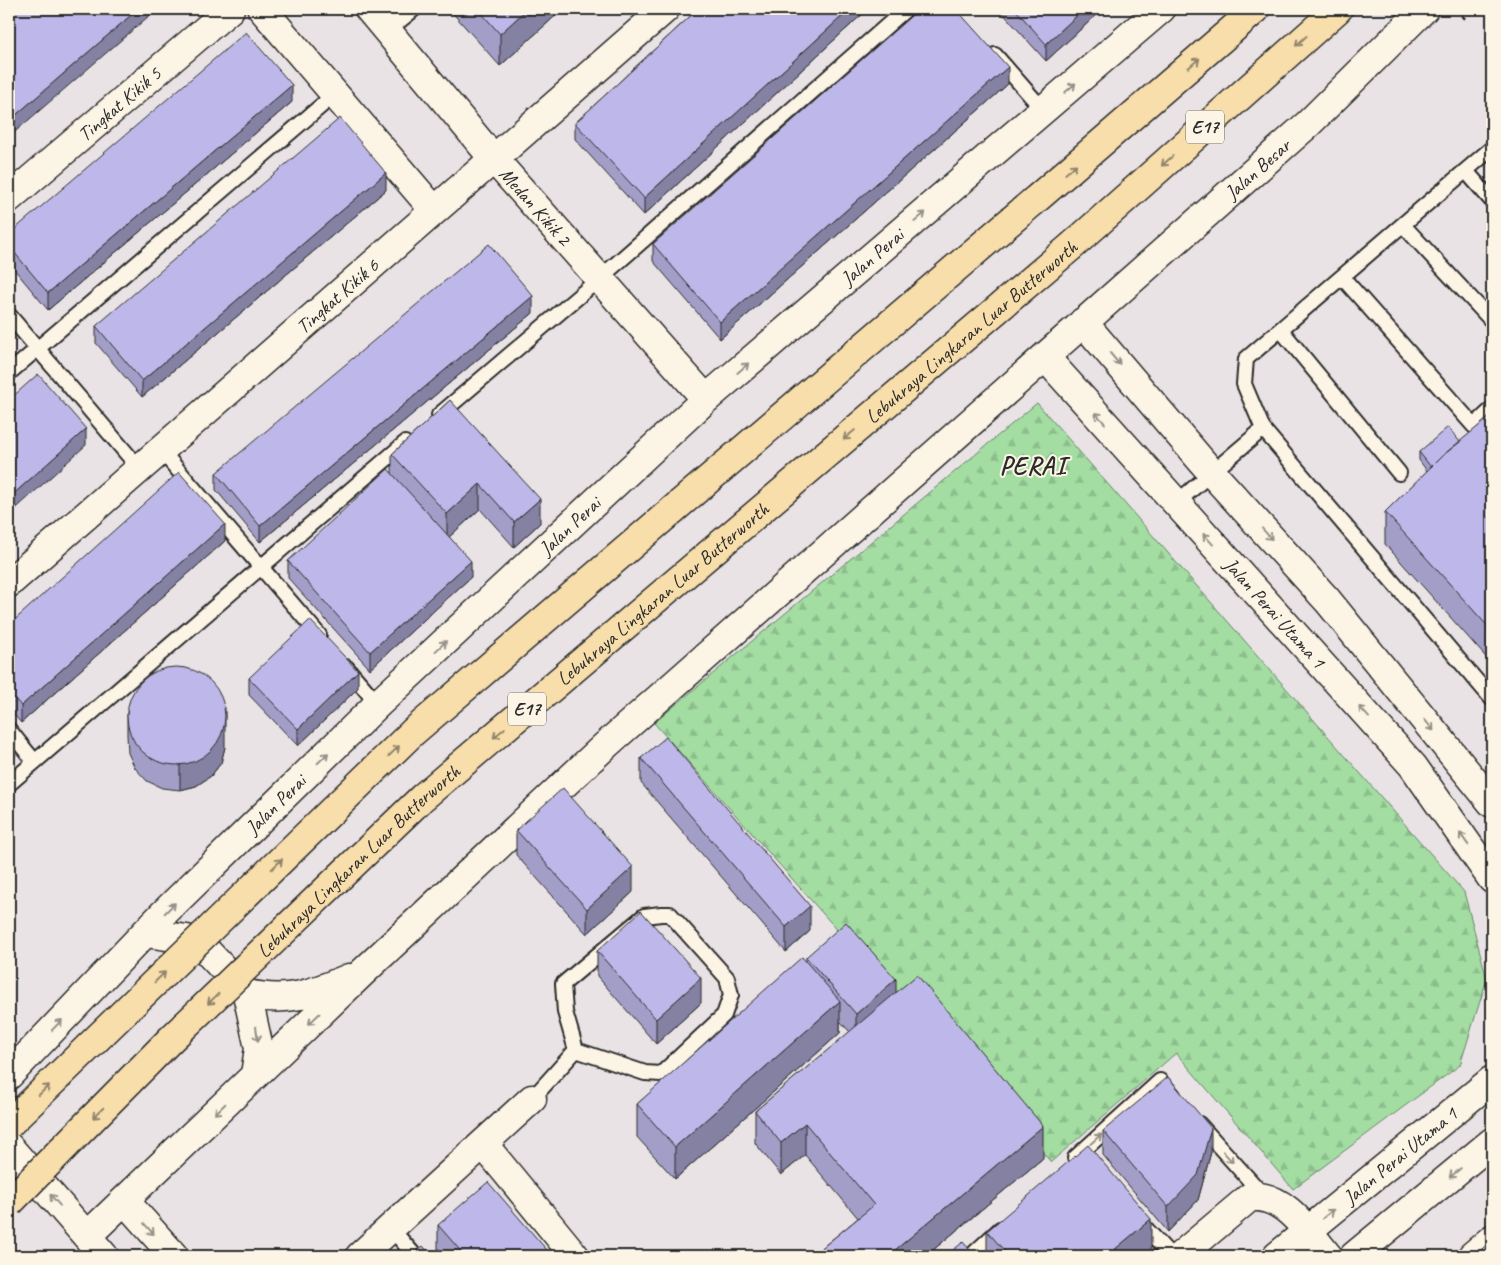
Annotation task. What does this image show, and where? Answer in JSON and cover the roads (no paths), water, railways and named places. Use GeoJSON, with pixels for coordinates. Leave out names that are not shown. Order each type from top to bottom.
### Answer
{"type":"FeatureCollection","features":[{"type":"Feature","properties":{"kind":"highway"},"geometry":{"type":"LineString","coordinates":[[9,1124],[413,732],[1256,9]]}},
{"type":"Feature","properties":{"kind":"highway","name":"Lebuhraya Lingkaran Luar Butterworth"},"geometry":{"type":"LineString","coordinates":[[9,1203],[171,1039],[423,797],[1073,245],[1338,9]]}},
{"type":"Feature","properties":{"kind":"street","name":"Tingkat Kikik 5"},"geometry":{"type":"LineString","coordinates":[[9,198],[230,9]]}},
{"type":"Feature","properties":{"kind":"street"},"geometry":{"type":"LineString","coordinates":[[262,9],[434,210]]}},
{"type":"Feature","properties":{"kind":"street","name":"Medan Kikik 2"},"geometry":{"type":"LineString","coordinates":[[369,9],[493,158],[706,400]]}},
{"type":"Feature","properties":{"kind":"street","name":"Tingkat Kikik 6"},"geometry":{"type":"LineString","coordinates":[[9,583],[665,9]]}},
{"type":"Feature","properties":{"kind":"street","name":"Jalan Perai"},"geometry":{"type":"LineString","coordinates":[[9,1075],[146,933],[378,704],[706,400],[1161,9]]}},
{"type":"Feature","properties":{"kind":"street","name":"Jalan Besar"},"geometry":{"type":"LineString","coordinates":[[96,1246],[125,1201],[362,973],[608,744],[1308,124],[1424,9]]}},
{"type":"Feature","properties":{"kind":"street"},"geometry":{"type":"LineString","coordinates":[[1083,322],[1211,472],[1328,601],[1492,803]]}},
{"type":"Feature","properties":{"kind":"street","name":"Jalan Perai Utama 1"},"geometry":{"type":"LineString","coordinates":[[1045,357],[1413,766],[1492,879]]}},
{"type":"Feature","properties":{"kind":"street"},"geometry":{"type":"LineString","coordinates":[[146,933],[187,939],[203,947],[247,994],[256,1025],[259,1048],[256,1075]]}},
{"type":"Feature","properties":{"kind":"street"},"geometry":{"type":"LineString","coordinates":[[247,994],[270,999],[294,997],[323,989],[362,973]]}},
{"type":"Feature","properties":{"kind":"street","name":"Jalan Perai Utama 1"},"geometry":{"type":"LineString","coordinates":[[1277,1256],[1492,1080]]}},
{"type":"Feature","properties":{"kind":"street"},"geometry":{"type":"LineString","coordinates":[[360,1256],[484,1145],[532,1099]]}},
{"type":"Feature","properties":{"kind":"street"},"geometry":{"type":"LineString","coordinates":[[1354,1256],[1492,1142]]}},
{"type":"Feature","properties":{"kind":"street"},"geometry":{"type":"LineString","coordinates":[[484,1145],[575,1256]]}},
{"type":"Feature","properties":{"kind":"street"},"geometry":{"type":"LineString","coordinates":[[9,1147],[96,1246]]}},
{"type":"Feature","properties":{"kind":"street"},"geometry":{"type":"LineString","coordinates":[[1180,1256],[1250,1197],[1263,1195],[1278,1202],[1307,1231],[1328,1256]]}},
{"type":"Feature","properties":{"kind":"street"},"geometry":{"type":"LineString","coordinates":[[125,1201],[174,1256]]}},
{"type":"Feature","properties":{"kind":"street"},"geometry":{"type":"LineString","coordinates":[[1472,1256],[1492,1239]]}},
{"type":"Feature","properties":{"kind":"lane"},"geometry":{"type":"LineString","coordinates":[[387,31],[414,9]]}},
{"type":"Feature","properties":{"kind":"lane"},"geometry":{"type":"LineString","coordinates":[[9,784],[598,279],[906,9]]}},
{"type":"Feature","properties":{"kind":"lane"},"geometry":{"type":"LineString","coordinates":[[987,45],[1044,111]]}},
{"type":"Feature","properties":{"kind":"lane"},"geometry":{"type":"LineString","coordinates":[[9,372],[335,94]]}},
{"type":"Feature","properties":{"kind":"lane"},"geometry":{"type":"LineString","coordinates":[[1492,148],[1246,359],[1244,384],[1263,429],[1492,699]]}},
{"type":"Feature","properties":{"kind":"lane"},"geometry":{"type":"LineString","coordinates":[[1466,171],[1492,201]]}},
{"type":"Feature","properties":{"kind":"lane"},"geometry":{"type":"LineString","coordinates":[[1403,225],[1492,321]]}},
{"type":"Feature","properties":{"kind":"lane"},"geometry":{"type":"LineString","coordinates":[[1342,278],[1474,426],[1492,409]]}},
{"type":"Feature","properties":{"kind":"lane"},"geometry":{"type":"LineString","coordinates":[[9,316],[139,468]]}},
{"type":"Feature","properties":{"kind":"lane"},"geometry":{"type":"LineString","coordinates":[[1281,330],[1399,473]]}},
{"type":"Feature","properties":{"kind":"lane"},"geometry":{"type":"LineString","coordinates":[[1176,503],[1263,429]]}},
{"type":"Feature","properties":{"kind":"lane"},"geometry":{"type":"LineString","coordinates":[[160,449],[378,704]]}},
{"type":"Feature","properties":{"kind":"lane"},"geometry":{"type":"LineString","coordinates":[[9,730],[34,761]]}},
{"type":"Feature","properties":{"kind":"lane"},"geometry":{"type":"LineString","coordinates":[[670,914],[727,978],[731,996],[724,1015],[661,1074],[645,1073],[576,1050],[565,1012],[562,984],[644,916],[670,914]]}},
{"type":"Feature","properties":{"kind":"lane"},"geometry":{"type":"LineString","coordinates":[[532,1099],[576,1050]]}},
{"type":"Feature","properties":{"kind":"lane"},"geometry":{"type":"LineString","coordinates":[[1066,1167],[1083,1157],[1160,1081],[1180,1103]]}},
{"type":"Feature","properties":{"kind":"lane"},"geometry":{"type":"LineString","coordinates":[[1192,1117],[1263,1195]]}},
{"type":"Feature","properties":{"kind":"lane"},"geometry":{"type":"LineString","coordinates":[[1132,1212],[1171,1256]]}},
{"type":"Feature","properties":{"kind":"lane"},"geometry":{"type":"LineString","coordinates":[[971,1256],[1007,1222]]}},
{"type":"Feature","properties":{"kind":"lane"},"geometry":{"type":"LineString","coordinates":[[390,1228],[415,1256]]}},
{"type":"Feature","properties":{"kind":"district","name":"PERAI"},"geometry":{"type":"Point","coordinates":[1033,466]}}]}
